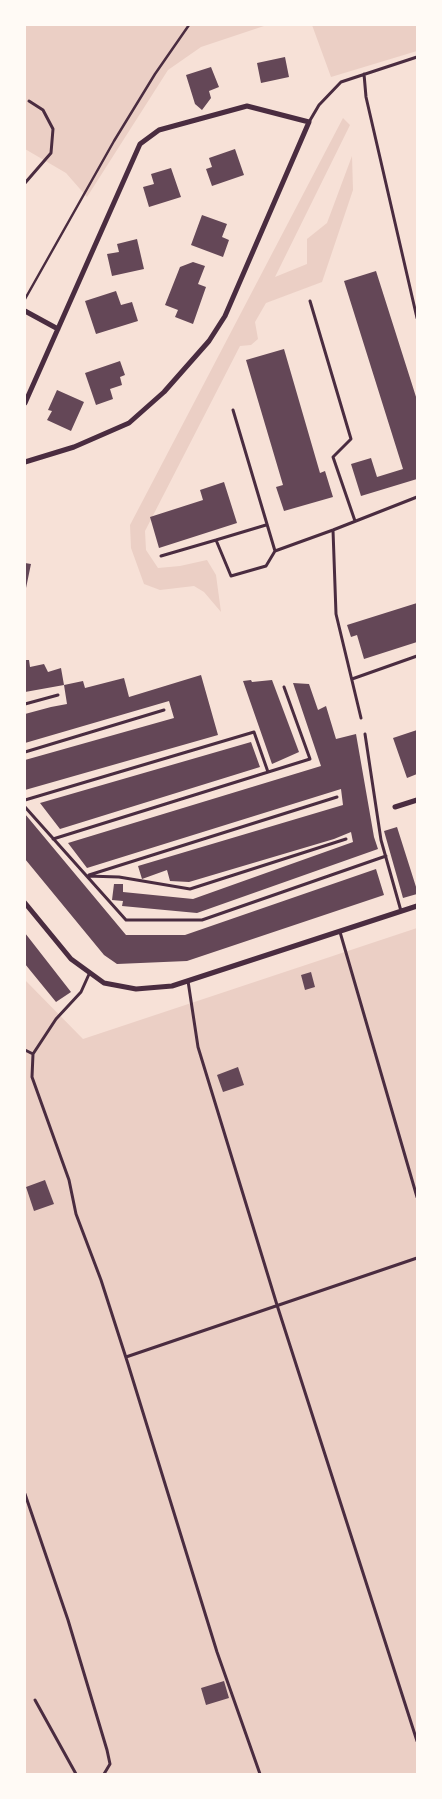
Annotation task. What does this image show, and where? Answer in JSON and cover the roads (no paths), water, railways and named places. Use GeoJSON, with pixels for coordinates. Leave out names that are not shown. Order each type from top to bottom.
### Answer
{"type":"FeatureCollection","features":[{"type":"Feature","properties":{"kind":"street"},"geometry":{"type":"LineString","coordinates":[[25,403],[140,144],[159,130],[247,106],[309,122],[225,316],[209,341],[164,392],[129,423],[74,447],[25,462]]}},
{"type":"Feature","properties":{"kind":"street"},"geometry":{"type":"LineString","coordinates":[[25,311],[58,329]]}},
{"type":"Feature","properties":{"kind":"street"},"geometry":{"type":"LineString","coordinates":[[395,808],[417,800]]}},
{"type":"Feature","properties":{"kind":"street"},"geometry":{"type":"LineString","coordinates":[[25,903],[71,959],[104,983],[136,989],[172,986],[417,906]]}},
{"type":"Feature","properties":{"kind":"lane"},"geometry":{"type":"LineString","coordinates":[[309,122],[319,106],[341,82],[417,57]]}},
{"type":"Feature","properties":{"kind":"lane"},"geometry":{"type":"LineString","coordinates":[[364,74],[366,97],[417,318]]}},
{"type":"Feature","properties":{"kind":"lane"},"geometry":{"type":"LineString","coordinates":[[25,184],[51,153],[53,129],[43,110],[30,101]]}},
{"type":"Feature","properties":{"kind":"lane"},"geometry":{"type":"LineString","coordinates":[[310,301],[351,439],[332,456],[355,520]]}},
{"type":"Feature","properties":{"kind":"lane"},"geometry":{"type":"LineString","coordinates":[[233,410],[275,551]]}},
{"type":"Feature","properties":{"kind":"lane"},"geometry":{"type":"LineString","coordinates":[[216,540],[231,576],[266,566],[275,551],[417,496]]}},
{"type":"Feature","properties":{"kind":"lane"},"geometry":{"type":"LineString","coordinates":[[161,556],[266,525]]}},
{"type":"Feature","properties":{"kind":"lane"},"geometry":{"type":"LineString","coordinates":[[333,530],[336,614],[361,718]]}},
{"type":"Feature","properties":{"kind":"lane"},"geometry":{"type":"LineString","coordinates":[[352,678],[417,656]]}},
{"type":"Feature","properties":{"kind":"lane"},"geometry":{"type":"LineString","coordinates":[[53,839],[310,759],[284,687]]}},
{"type":"Feature","properties":{"kind":"lane"},"geometry":{"type":"LineString","coordinates":[[25,704],[58,694]]}},
{"type":"Feature","properties":{"kind":"lane"},"geometry":{"type":"LineString","coordinates":[[25,752],[164,710]]}},
{"type":"Feature","properties":{"kind":"lane"},"geometry":{"type":"LineString","coordinates":[[25,800],[254,732],[268,772]]}},
{"type":"Feature","properties":{"kind":"lane"},"geometry":{"type":"LineString","coordinates":[[365,734],[381,840],[401,911]]}},
{"type":"Feature","properties":{"kind":"lane"},"geometry":{"type":"LineString","coordinates":[[87,876],[336,798]]}},
{"type":"Feature","properties":{"kind":"lane"},"geometry":{"type":"LineString","coordinates":[[25,807],[126,920],[202,920],[386,856]]}},
{"type":"Feature","properties":{"kind":"lane"},"geometry":{"type":"LineString","coordinates":[[87,876],[119,876],[190,889],[346,839]]}},
{"type":"Feature","properties":{"kind":"lane"},"geometry":{"type":"LineString","coordinates":[[340,931],[417,1197]]}},
{"type":"Feature","properties":{"kind":"lane"},"geometry":{"type":"LineString","coordinates":[[90,972],[81,992],[56,1019],[33,1054],[32,1077],[69,1180],[76,1214],[101,1280],[126,1356],[217,1652],[260,1774]]}},
{"type":"Feature","properties":{"kind":"lane"},"geometry":{"type":"LineString","coordinates":[[188,980],[198,1047],[277,1306],[417,1741]]}},
{"type":"Feature","properties":{"kind":"lane"},"geometry":{"type":"LineString","coordinates":[[25,1050],[33,1054]]}},
{"type":"Feature","properties":{"kind":"lane"},"geometry":{"type":"LineString","coordinates":[[126,1356],[417,1258]]}},
{"type":"Feature","properties":{"kind":"lane"},"geometry":{"type":"LineString","coordinates":[[25,1494],[68,1620],[107,1750],[110,1764],[104,1774]]}},
{"type":"Feature","properties":{"kind":"lane"},"geometry":{"type":"LineString","coordinates":[[35,1700],[76,1774]]}}]}
